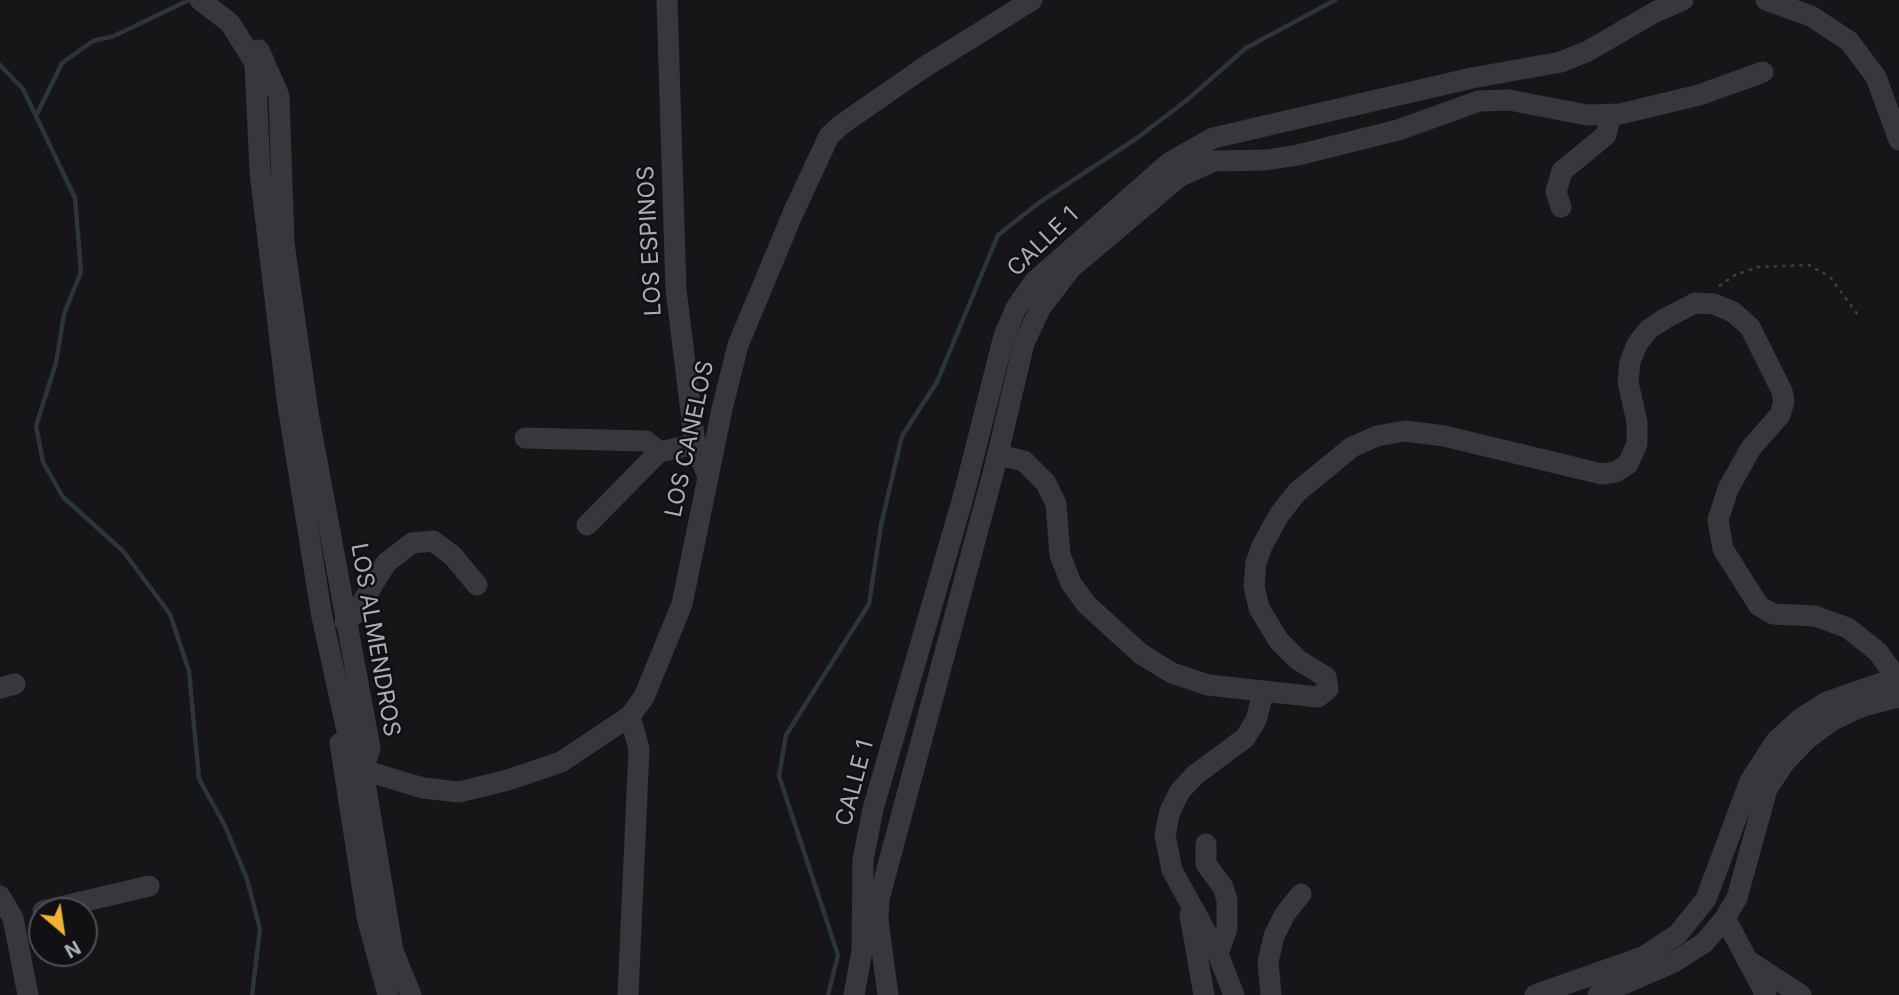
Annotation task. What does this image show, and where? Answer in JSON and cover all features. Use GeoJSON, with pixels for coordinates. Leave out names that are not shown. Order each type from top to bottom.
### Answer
{"type":"FeatureCollection","features":[{"type":"Feature","properties":{"kind":"street","name":"LOS ALMENDROS"},"geometry":{"type":"LineString","coordinates":[[200,0],[230,23],[252,48]]}},
{"type":"Feature","properties":{"kind":"street","name":"LOS ALMENDROS"},"geometry":{"type":"LineString","coordinates":[[224,0],[252,48],[255,63],[260,172],[287,399],[316,519],[345,622],[370,748],[363,771]]}},
{"type":"Feature","properties":{"kind":"street","name":"LOS ESPINOS"},"geometry":{"type":"LineString","coordinates":[[667,0],[676,290],[695,444],[708,477]]}},
{"type":"Feature","properties":{"kind":"street","name":"LOS CANELOS"},"geometry":{"type":"LineString","coordinates":[[363,771],[423,788],[459,792],[508,780],[561,762],[630,716],[644,697],[682,604],[738,345],[794,211],[829,136],[913,75],[1032,0]]}},
{"type":"Feature","properties":{"kind":"street","name":"CALLE 1"},"geometry":{"type":"LineString","coordinates":[[854,995],[862,951],[863,860],[873,809],[964,494],[1004,336],[1016,308],[1034,282],[1169,163],[1213,138],[1472,78],[1561,62],[1588,51],[1646,17],[1684,0]]}},
{"type":"Feature","properties":{"kind":"street"},"geometry":{"type":"LineString","coordinates":[[1766,0],[1825,23],[1859,52],[1882,90],[1899,140]]}},
{"type":"Feature","properties":{"kind":"street"},"geometry":{"type":"LineString","coordinates":[[888,995],[878,920],[879,899],[998,455],[1024,344],[1050,293],[1083,257],[1190,170],[1214,160],[1266,160],[1298,155],[1407,127],[1479,101],[1509,100],[1570,114],[1616,114],[1699,95],[1763,72]]}},
{"type":"Feature","properties":{"kind":"street"},"geometry":{"type":"LineString","coordinates":[[1560,206],[1556,192],[1562,172],[1606,135],[1616,114]]}},
{"type":"Feature","properties":{"kind":"street"},"geometry":{"type":"LineString","coordinates":[[998,455],[1024,461],[1046,483],[1056,504],[1058,540],[1064,569],[1079,595],[1094,612],[1141,654],[1172,673],[1208,685],[1318,697],[1328,689],[1326,677],[1298,660],[1271,630],[1259,608],[1254,586],[1256,563],[1269,530],[1289,500],[1322,469],[1364,440],[1405,431],[1444,436],[1602,474],[1616,472],[1628,464],[1637,444],[1637,422],[1628,382],[1630,362],[1637,344],[1657,323],[1695,303],[1707,303],[1733,312],[1750,327],[1783,397],[1780,415],[1747,454],[1728,489],[1718,520],[1723,549],[1753,599],[1766,611],[1782,616],[1827,619],[1848,628],[1878,652],[1898,684]]}},
{"type":"Feature","properties":{"kind":"street"},"geometry":{"type":"LineString","coordinates":[[525,438],[646,440],[659,452]]}},
{"type":"Feature","properties":{"kind":"street"},"geometry":{"type":"LineString","coordinates":[[587,525],[659,452],[695,444]]}},
{"type":"Feature","properties":{"kind":"street","name":"LOS ALMENDROS"},"geometry":{"type":"LineString","coordinates":[[316,519],[322,617],[351,750],[363,771]]}},
{"type":"Feature","properties":{"kind":"street"},"geometry":{"type":"LineString","coordinates":[[345,622],[355,614],[386,563],[412,543],[433,541],[453,556],[477,585]]}},
{"type":"Feature","properties":{"kind":"street"},"geometry":{"type":"LineString","coordinates":[[321,683],[334,713],[348,784],[367,918],[388,995]]}},
{"type":"Feature","properties":{"kind":"street"},"geometry":{"type":"LineString","coordinates":[[1598,995],[1685,957],[1703,943],[1725,918],[1737,898],[1767,789],[1785,762],[1807,739],[1833,720],[1863,706],[1898,684]]}},
{"type":"Feature","properties":{"kind":"street"},"geometry":{"type":"LineString","coordinates":[[1535,995],[1643,957],[1678,934],[1706,899],[1750,781],[1776,741],[1800,719],[1827,702],[1898,684]]}},
{"type":"Feature","properties":{"kind":"street"},"geometry":{"type":"LineString","coordinates":[[1234,995],[1218,954],[1189,906],[1168,858],[1165,835],[1170,811],[1187,783],[1245,738],[1256,720],[1263,693]]}},
{"type":"Feature","properties":{"kind":"street"},"geometry":{"type":"LineString","coordinates":[[628,995],[639,748],[630,716]]}},
{"type":"Feature","properties":{"kind":"street"},"geometry":{"type":"LineString","coordinates":[[363,771],[393,951],[411,995]]}},
{"type":"Feature","properties":{"kind":"street"},"geometry":{"type":"LineString","coordinates":[[1206,844],[1206,864],[1223,887],[1227,901],[1226,936],[1218,954]]}},
{"type":"Feature","properties":{"kind":"street"},"geometry":{"type":"LineString","coordinates":[[98,898],[149,886]]}},
{"type":"Feature","properties":{"kind":"street"},"geometry":{"type":"LineString","coordinates":[[1271,995],[1268,975],[1270,949],[1285,914],[1301,894]]}},
{"type":"Feature","properties":{"kind":"street"},"geometry":{"type":"LineString","coordinates":[[0,896],[13,918],[27,995]]}},
{"type":"Feature","properties":{"kind":"street"},"geometry":{"type":"LineString","coordinates":[[1189,906],[1204,995]]}},
{"type":"Feature","properties":{"kind":"street"},"geometry":{"type":"LineString","coordinates":[[13,918],[28,914]]}},
{"type":"Feature","properties":{"kind":"street"},"geometry":{"type":"LineString","coordinates":[[1725,918],[1766,995]]}},
{"type":"Feature","properties":{"kind":"street"},"geometry":{"type":"LineString","coordinates":[[1748,960],[1801,995]]}},
{"type":"Feature","properties":{"kind":"path"},"geometry":{"type":"LineString","coordinates":[[1707,303],[1721,285],[1746,270],[1803,264],[1817,268],[1830,277],[1857,315]]}},
{"type":"Feature","properties":{"kind":"waterway"},"geometry":{"type":"LineString","coordinates":[[36,116],[62,63],[93,41],[114,36],[189,0]]}},
{"type":"Feature","properties":{"kind":"waterway"},"geometry":{"type":"LineString","coordinates":[[828,995],[838,955],[779,776],[786,735],[869,604],[881,525],[902,436],[937,382],[998,235],[1040,202],[1137,138],[1187,100],[1246,48],[1335,0]]}},
{"type":"Feature","properties":{"kind":"waterway"},"geometry":{"type":"LineString","coordinates":[[0,65],[23,89],[75,198],[81,272],[64,314],[56,363],[36,426],[43,462],[63,497],[123,551],[170,614],[189,671],[199,779],[225,826],[247,879],[260,929],[252,995]]}}]}
